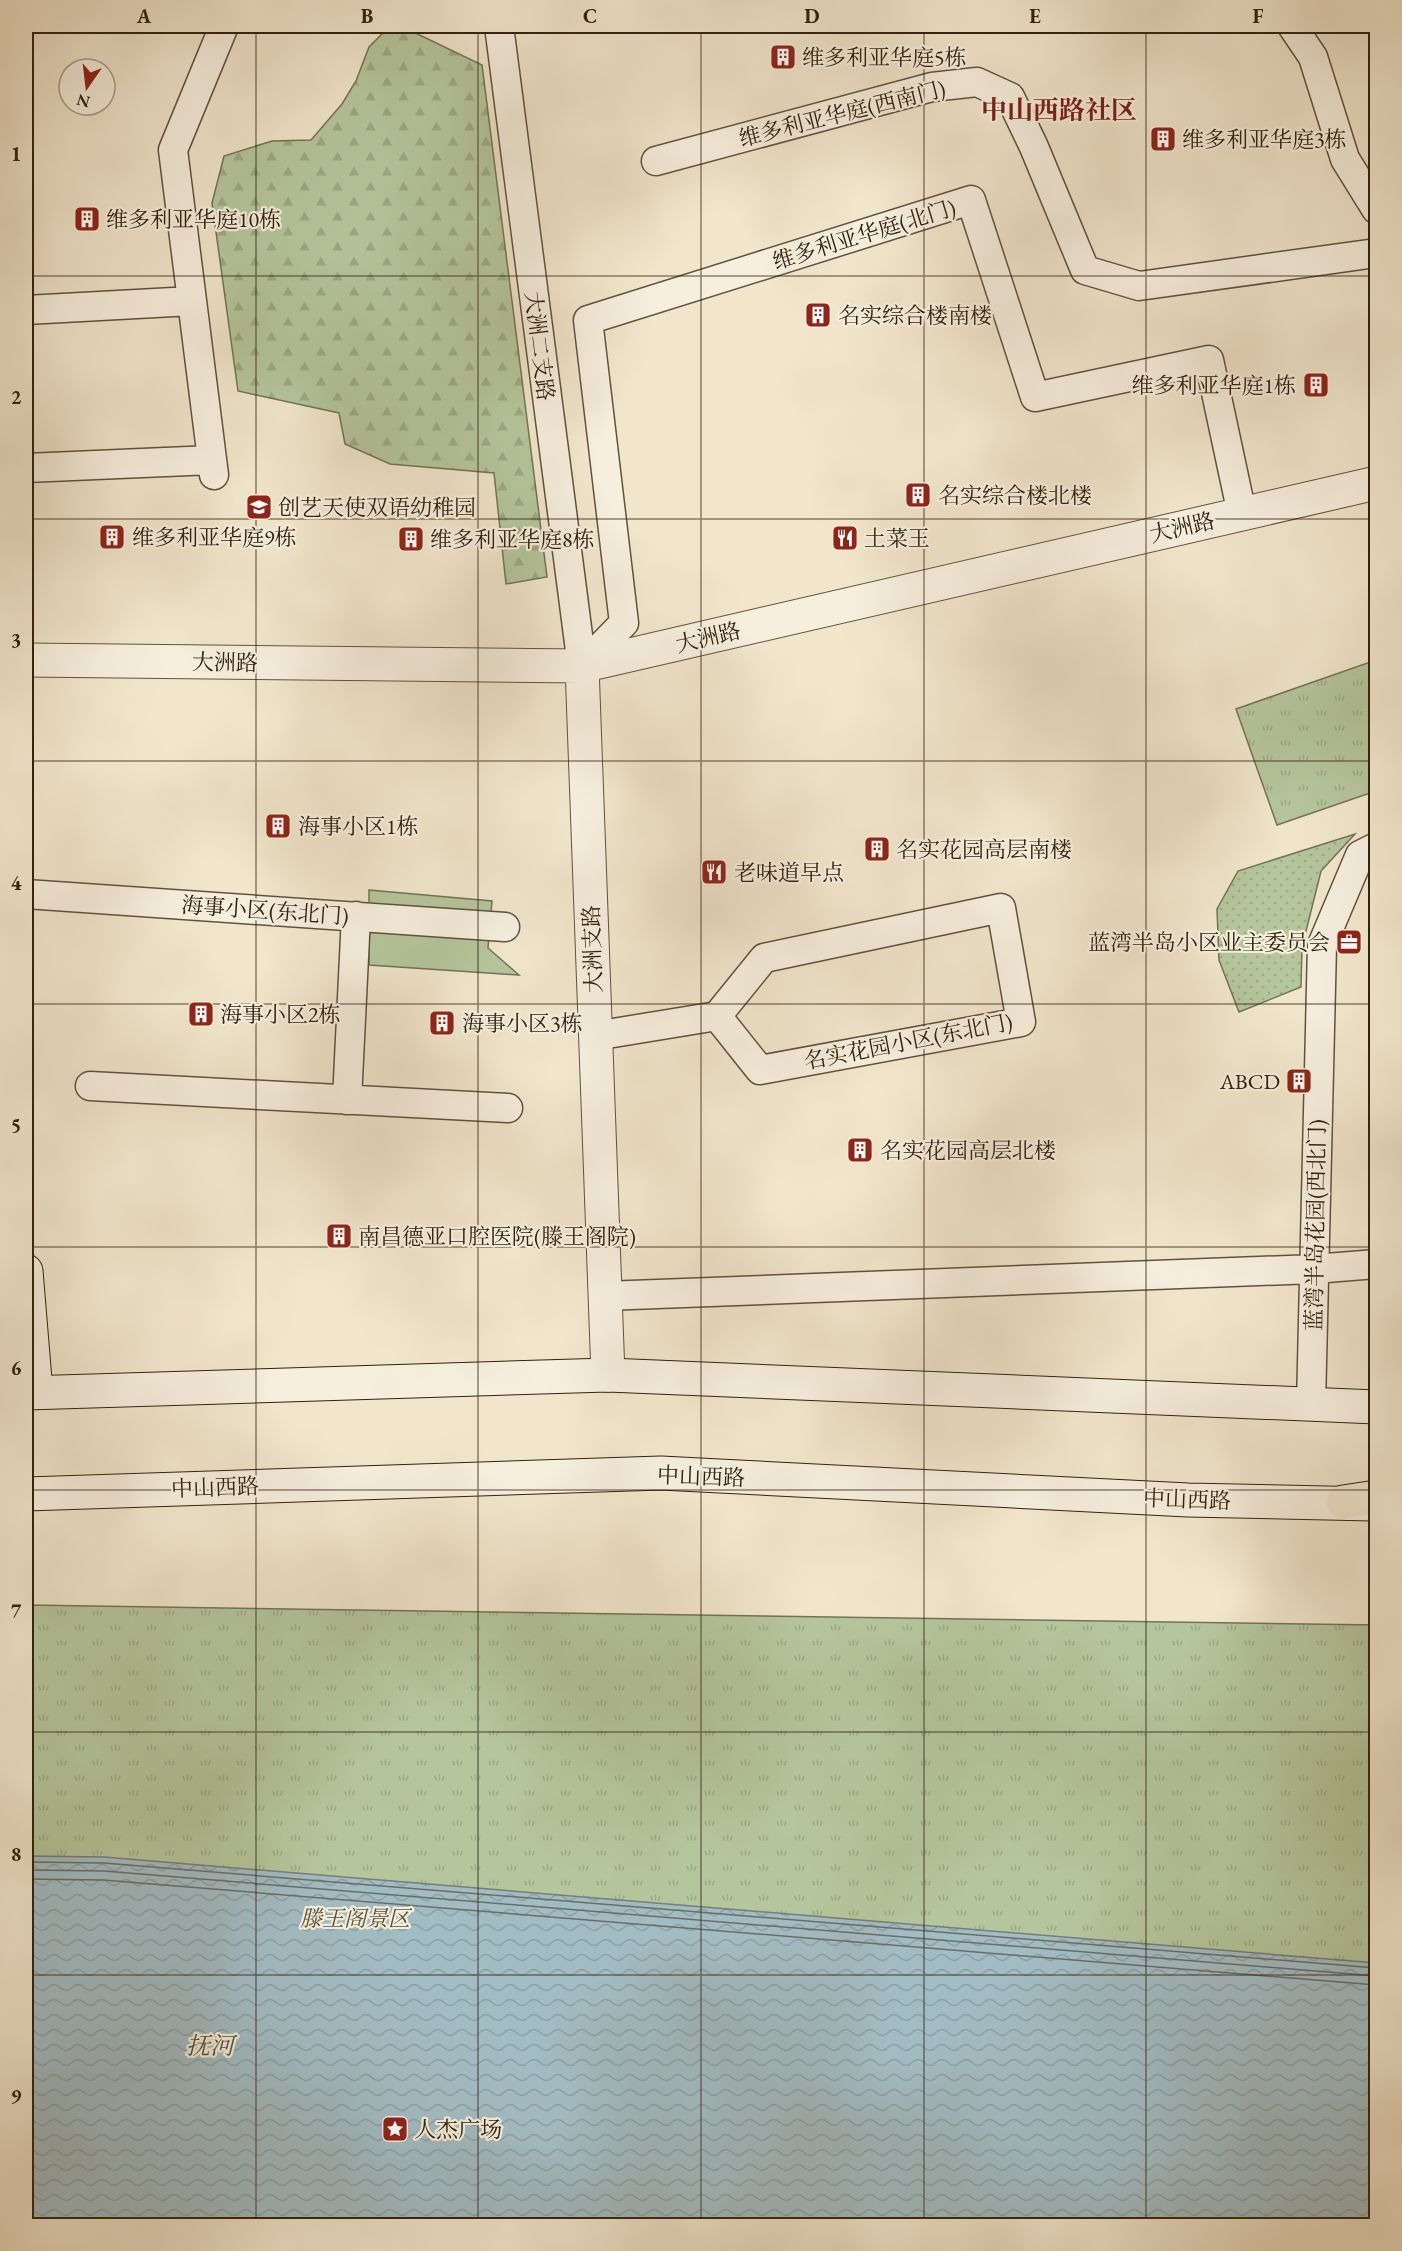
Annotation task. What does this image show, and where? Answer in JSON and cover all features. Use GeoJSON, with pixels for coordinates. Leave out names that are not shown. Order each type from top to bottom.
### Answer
{"type":"FeatureCollection","features":[{"type":"Feature","properties":{"kind":"main road","name":"大洲路"},"geometry":{"type":"LineString","coordinates":[[26,660],[582,666],[1377,483]]}},
{"type":"Feature","properties":{"kind":"main road","name":"大洲支路"},"geometry":{"type":"LineString","coordinates":[[582,666],[608,1375]]}},
{"type":"Feature","properties":{"kind":"main road"},"geometry":{"type":"LineString","coordinates":[[26,1271],[31,1393],[608,1375],[1377,1407]]}},
{"type":"Feature","properties":{"kind":"main road","name":"中山西路"},"geometry":{"type":"LineString","coordinates":[[26,1494],[661,1473],[1188,1500],[1342,1502],[1377,1505]]}},
{"type":"Feature","properties":{"kind":"main road"},"geometry":{"type":"LineString","coordinates":[[1342,1502],[1377,1497]]}},
{"type":"Feature","properties":{"kind":"lane"},"geometry":{"type":"LineString","coordinates":[[26,468],[213,468],[173,150],[224,26]]}},
{"type":"Feature","properties":{"kind":"lane","name":"大洲二支路"},"geometry":{"type":"LineString","coordinates":[[499,26],[582,666]]}},
{"type":"Feature","properties":{"kind":"lane"},"geometry":{"type":"LineString","coordinates":[[1292,26],[1313,57],[1345,159],[1377,209]]}},
{"type":"Feature","properties":{"kind":"lane","name":"维多利亚华庭(西南门)"},"geometry":{"type":"LineString","coordinates":[[656,161],[932,87],[977,82],[1010,96],[1034,147],[1085,270],[1139,286],[1377,254]]}},
{"type":"Feature","properties":{"kind":"lane","name":"维多利亚华庭(北门)"},"geometry":{"type":"LineString","coordinates":[[582,666],[624,623],[588,320],[971,200],[1035,397],[1209,360],[1242,514]]}},
{"type":"Feature","properties":{"kind":"lane"},"geometry":{"type":"LineString","coordinates":[[26,310],[192,301]]}},
{"type":"Feature","properties":{"kind":"lane","name":"蓝湾半岛花园(西北门)"},"geometry":{"type":"LineString","coordinates":[[1311,1404],[1322,945],[1360,855],[1377,847]]}},
{"type":"Feature","properties":{"kind":"lane","name":"海事小区(东北门)"},"geometry":{"type":"LineString","coordinates":[[26,894],[505,927]]}},
{"type":"Feature","properties":{"kind":"lane","name":"名实花园小区(东北门)"},"geometry":{"type":"LineString","coordinates":[[1002,908],[1021,1022],[760,1070],[717,1016],[764,958],[1002,908]]}},
{"type":"Feature","properties":{"kind":"lane"},"geometry":{"type":"LineString","coordinates":[[347,1100],[356,916]]}},
{"type":"Feature","properties":{"kind":"lane"},"geometry":{"type":"LineString","coordinates":[[595,1036],[717,1016]]}},
{"type":"Feature","properties":{"kind":"lane"},"geometry":{"type":"LineString","coordinates":[[90,1086],[507,1108]]}},
{"type":"Feature","properties":{"kind":"lane"},"geometry":{"type":"LineString","coordinates":[[604,1296],[1314,1269],[1377,1264]]}},
{"type":"Feature","properties":{"kind":"green space"},"geometry":{"type":"Polygon","coordinates":[[[390,26],[401,26],[482,65],[547,577],[506,584],[494,473],[390,464],[345,444],[339,413],[238,391],[212,203],[224,156],[272,141],[311,140],[342,104],[356,81],[369,47],[390,26]]]}},
{"type":"Feature","properties":{"kind":"green space"},"geometry":{"type":"Polygon","coordinates":[[[1376,660],[1376,791],[1277,825],[1236,709],[1376,660]]]}},
{"type":"Feature","properties":{"kind":"green space"},"geometry":{"type":"Polygon","coordinates":[[[1355,834],[1321,871],[1302,947],[1301,987],[1239,1012],[1219,960],[1217,909],[1238,871],[1355,834]]]}},
{"type":"Feature","properties":{"kind":"green space"},"geometry":{"type":"Polygon","coordinates":[[[369,890],[492,901],[488,948],[519,975],[369,965],[369,890]]]}},
{"type":"Feature","properties":{"kind":"green space","name":"滕王阁景区"},"geometry":{"type":"Polygon","coordinates":[[[26,1605],[1376,1625],[1376,2225],[26,2225],[26,1605]]]}},
{"type":"Feature","properties":{"kind":"water","name":"抚河"},"geometry":{"type":"Polygon","coordinates":[[[26,1856],[104,1857],[1376,1963],[1376,2225],[26,2225],[26,1856]]]}},
{"type":"Feature","properties":{"kind":"place","name":"维多利亚华庭5栋"},"geometry":{"type":"Point","coordinates":[783,57]}},
{"type":"Feature","properties":{"kind":"place","name":"维多利亚华庭3栋"},"geometry":{"type":"Point","coordinates":[1163,139]}},
{"type":"Feature","properties":{"kind":"place","name":"维多利亚华庭10栋"},"geometry":{"type":"Point","coordinates":[87,219]}},
{"type":"Feature","properties":{"kind":"place","name":"名实综合楼南楼"},"geometry":{"type":"Point","coordinates":[818,315]}},
{"type":"Feature","properties":{"kind":"place","name":"维多利亚华庭1栋"},"geometry":{"type":"Point","coordinates":[1316,385]}},
{"type":"Feature","properties":{"kind":"place","name":"名实综合楼北楼"},"geometry":{"type":"Point","coordinates":[918,495]}},
{"type":"Feature","properties":{"kind":"place","name":"创艺天使双语幼稚园"},"geometry":{"type":"Point","coordinates":[259,507]}},
{"type":"Feature","properties":{"kind":"place","name":"维多利亚华庭9栋"},"geometry":{"type":"Point","coordinates":[112,537]}},
{"type":"Feature","properties":{"kind":"place","name":"土菜王"},"geometry":{"type":"Point","coordinates":[845,538]}},
{"type":"Feature","properties":{"kind":"place","name":"维多利亚华庭8栋"},"geometry":{"type":"Point","coordinates":[411,539]}},
{"type":"Feature","properties":{"kind":"place","name":"海事小区1栋"},"geometry":{"type":"Point","coordinates":[278,826]}},
{"type":"Feature","properties":{"kind":"place","name":"名实花园高层南楼"},"geometry":{"type":"Point","coordinates":[877,849]}},
{"type":"Feature","properties":{"kind":"place","name":"老味道早点"},"geometry":{"type":"Point","coordinates":[714,872]}},
{"type":"Feature","properties":{"kind":"place","name":"蓝湾半岛小区业主委员会"},"geometry":{"type":"Point","coordinates":[1349,942]}},
{"type":"Feature","properties":{"kind":"place","name":"海事小区2栋"},"geometry":{"type":"Point","coordinates":[201,1014]}},
{"type":"Feature","properties":{"kind":"place","name":"海事小区3栋"},"geometry":{"type":"Point","coordinates":[442,1023]}},
{"type":"Feature","properties":{"kind":"place","name":"ABCD"},"geometry":{"type":"Point","coordinates":[1299,1081]}},
{"type":"Feature","properties":{"kind":"place","name":"名实花园高层北楼"},"geometry":{"type":"Point","coordinates":[860,1150]}},
{"type":"Feature","properties":{"kind":"place","name":"南昌德亚口腔医院(滕王阁院)"},"geometry":{"type":"Point","coordinates":[339,1236]}},
{"type":"Feature","properties":{"kind":"place","name":"人杰广场"},"geometry":{"type":"Point","coordinates":[395,2129]}},
{"type":"Feature","properties":{"kind":"district","name":"中山西路社区"},"geometry":{"type":"Point","coordinates":[1059,110]}}]}
